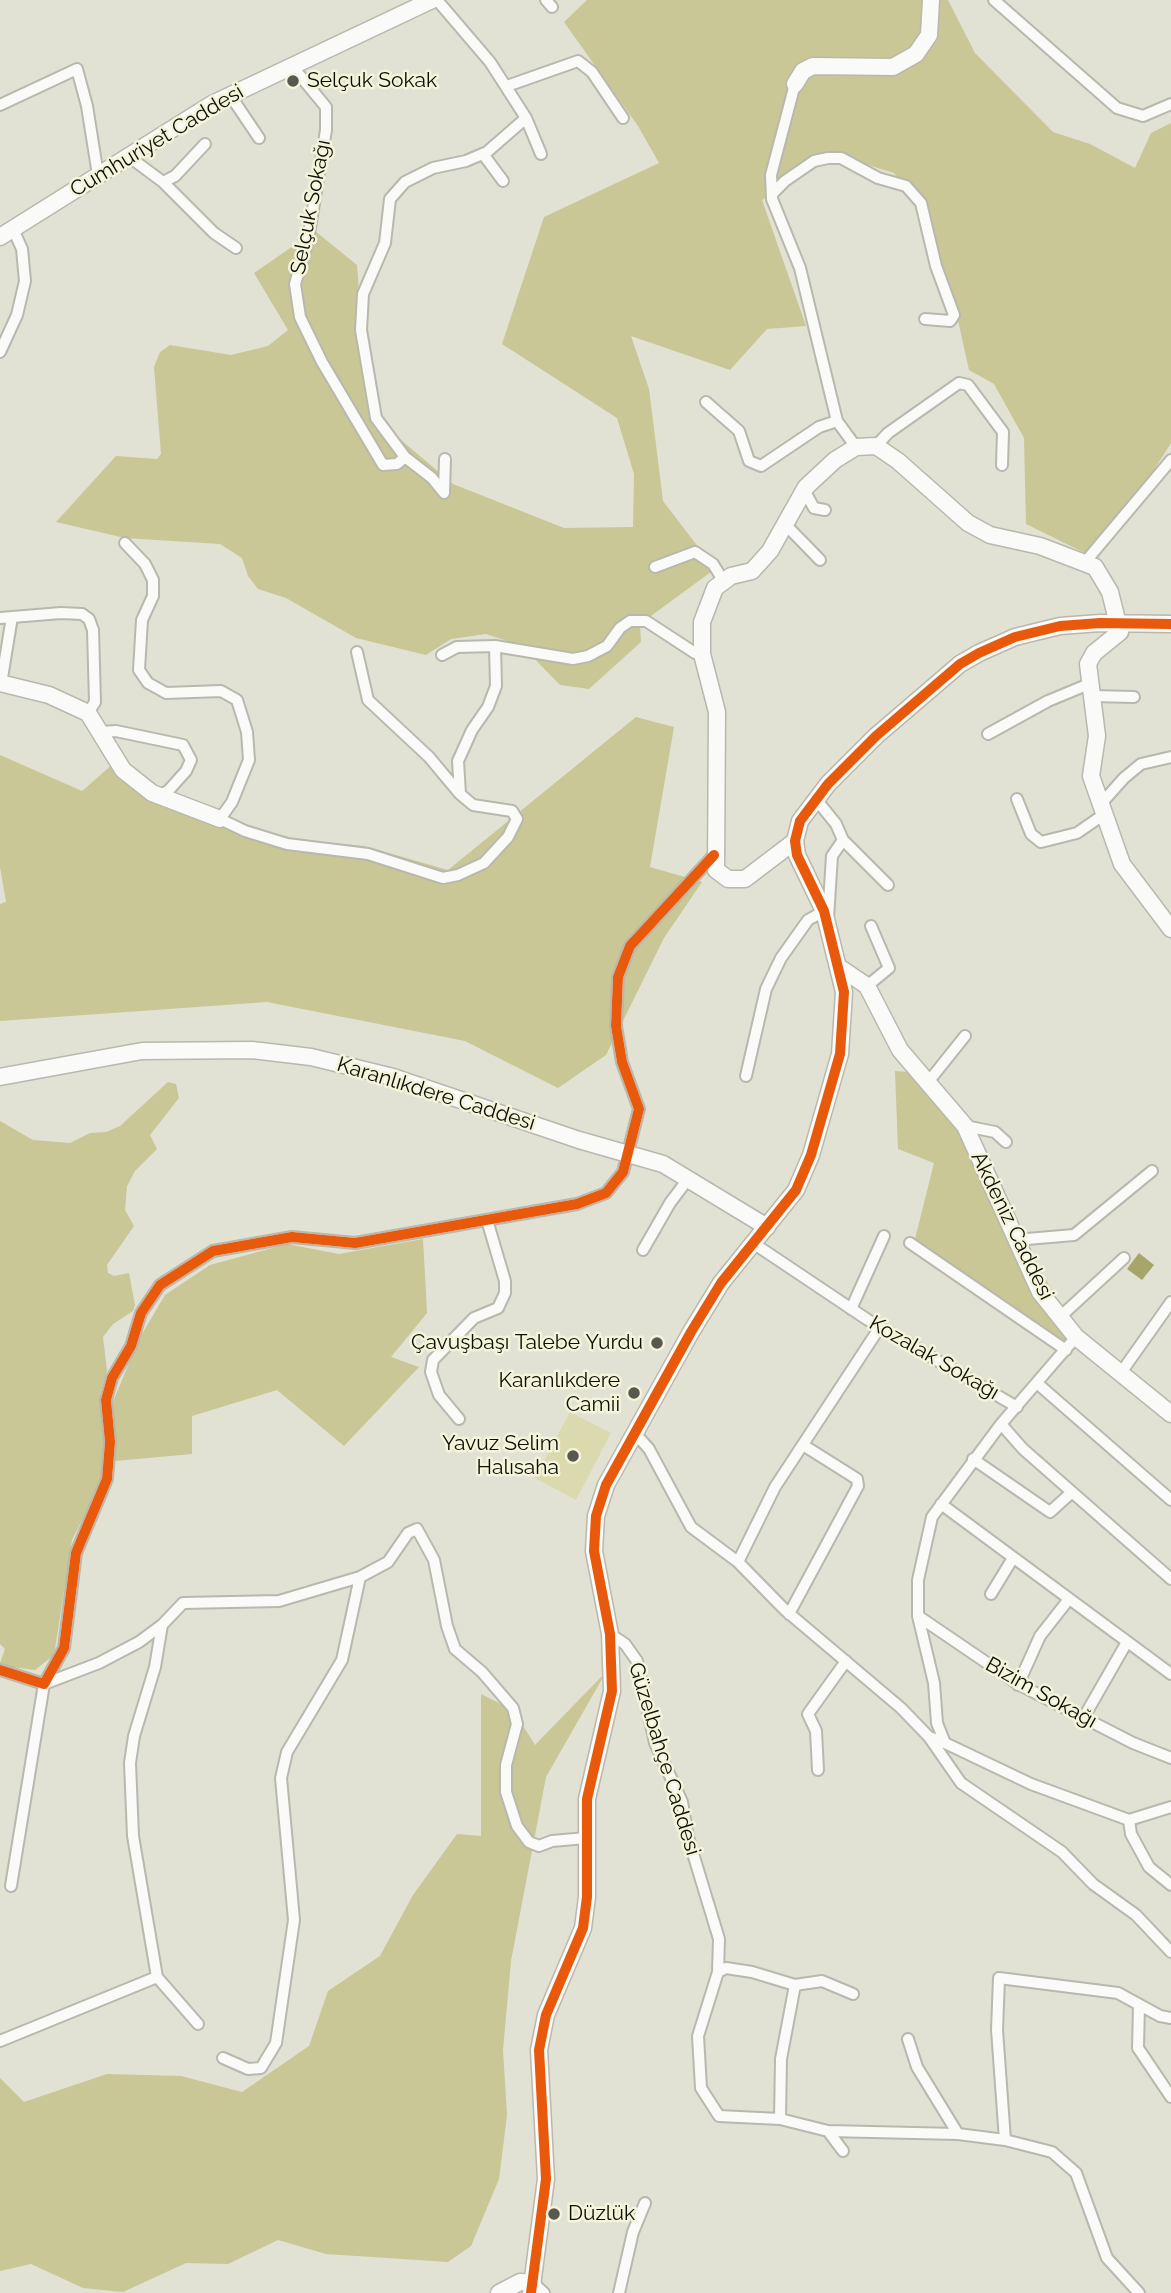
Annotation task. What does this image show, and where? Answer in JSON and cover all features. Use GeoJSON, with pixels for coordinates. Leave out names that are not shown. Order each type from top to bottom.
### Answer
{"type":"FeatureCollection","features":[{"type":"Feature","properties":{"kind":"street","name":"Cumhuriyet Caddesi"},"geometry":{"type":"LineString","coordinates":[[7,233],[230,95],[434,0]]}},
{"type":"Feature","properties":{"kind":"street"},"geometry":{"type":"LineString","coordinates":[[434,0],[490,62],[507,86],[526,118],[541,154]]}},
{"type":"Feature","properties":{"kind":"street"},"geometry":{"type":"LineString","coordinates":[[856,447],[837,421],[800,268],[772,194],[771,175],[794,84],[803,71],[813,66],[893,67],[916,54],[929,35],[931,0]]}},
{"type":"Feature","properties":{"kind":"street"},"geometry":{"type":"LineString","coordinates":[[994,0],[1117,108],[1143,116],[1171,104]]}},
{"type":"Feature","properties":{"kind":"street"},"geometry":{"type":"LineString","coordinates":[[507,86],[578,61],[592,72],[623,118]]}},
{"type":"Feature","properties":{"kind":"street","name":"Selçuk Sokağı"},"geometry":{"type":"LineString","coordinates":[[292,66],[326,107],[326,130],[308,240],[295,284],[300,317],[322,362],[383,466],[397,464],[405,457]]}},
{"type":"Feature","properties":{"kind":"street"},"geometry":{"type":"LineString","coordinates":[[0,105],[77,69],[87,106],[98,175]]}},
{"type":"Feature","properties":{"kind":"street"},"geometry":{"type":"LineString","coordinates":[[230,95],[259,138]]}},
{"type":"Feature","properties":{"kind":"street"},"geometry":{"type":"LineString","coordinates":[[445,459],[444,493],[432,478],[405,457],[376,418],[361,330],[363,294],[385,243],[390,199],[405,182],[433,168],[483,154],[526,118]]}},
{"type":"Feature","properties":{"kind":"street"},"geometry":{"type":"LineString","coordinates":[[163,182],[175,177],[205,144]]}},
{"type":"Feature","properties":{"kind":"street"},"geometry":{"type":"LineString","coordinates":[[483,154],[503,181]]}},
{"type":"Feature","properties":{"kind":"street"},"geometry":{"type":"LineString","coordinates":[[128,156],[163,182],[214,233],[236,248]]}},
{"type":"Feature","properties":{"kind":"street"},"geometry":{"type":"LineString","coordinates":[[772,194],[785,181],[814,162],[828,158],[841,158],[878,178],[906,186],[921,203],[936,266],[954,315],[950,321],[925,319]]}},
{"type":"Feature","properties":{"kind":"street"},"geometry":{"type":"LineString","coordinates":[[0,352],[17,315],[25,281],[22,250],[7,233]]}},
{"type":"Feature","properties":{"kind":"street"},"geometry":{"type":"LineString","coordinates":[[876,446],[888,433],[958,383],[968,385],[1003,432],[1002,465]]}},
{"type":"Feature","properties":{"kind":"street"},"geometry":{"type":"LineString","coordinates":[[706,402],[739,431],[749,461],[761,466],[819,427],[837,421]]}},
{"type":"Feature","properties":{"kind":"street"},"geometry":{"type":"LineString","coordinates":[[795,841],[745,879],[728,879],[715,862],[717,712],[702,654],[702,621],[706,604],[715,588],[731,576],[752,571],[769,551],[804,491],[835,460],[856,447],[876,446],[898,461],[968,523],[990,535],[1086,561],[1095,567],[1110,592],[1120,624],[1118,635],[1091,658],[1091,690],[1097,736],[1091,776],[1122,863],[1171,929]]}},
{"type":"Feature","properties":{"kind":"street"},"geometry":{"type":"LineString","coordinates":[[1086,561],[1171,460]]}},
{"type":"Feature","properties":{"kind":"street"},"geometry":{"type":"LineString","coordinates":[[804,491],[814,508],[825,510]]}},
{"type":"Feature","properties":{"kind":"street"},"geometry":{"type":"LineString","coordinates":[[784,523],[820,560]]}},
{"type":"Feature","properties":{"kind":"street"},"geometry":{"type":"LineString","coordinates":[[125,543],[145,564],[153,580],[153,596],[142,621],[139,670],[148,683],[166,693],[221,691],[237,701],[244,722],[249,760],[232,802],[220,819]]}},
{"type":"Feature","properties":{"kind":"street"},"geometry":{"type":"LineString","coordinates":[[655,567],[695,552],[713,564],[724,582]]}},
{"type":"Feature","properties":{"kind":"street"},"geometry":{"type":"LineString","coordinates":[[88,713],[95,702],[93,630],[89,618],[82,614],[61,613],[6,618],[1,683],[49,695],[88,713],[124,770],[158,796],[245,831],[287,844],[368,854],[443,878],[458,876],[484,863],[508,837],[517,819],[512,811],[473,806],[429,757],[368,700],[357,652]]}},
{"type":"Feature","properties":{"kind":"street"},"geometry":{"type":"LineString","coordinates":[[442,655],[457,648],[495,646],[573,659],[588,656],[607,646],[620,628],[630,621],[646,621],[695,653],[702,654]]}},
{"type":"Feature","properties":{"kind":"street"},"geometry":{"type":"LineString","coordinates":[[499,2293],[520,2282],[536,2290],[546,2179],[539,2050],[546,2015],[583,1928],[587,1897],[586,1838],[590,1779],[612,1691],[610,1634],[594,1550],[594,1524],[606,1485],[721,1283],[753,1242],[783,1210],[804,1175],[835,1074],[845,1013],[839,968],[826,917],[801,868],[795,841],[800,821],[816,798],[876,736],[951,672],[979,653],[1015,637],[1060,626],[1171,624]]}},
{"type":"Feature","properties":{"kind":"street"},"geometry":{"type":"LineString","coordinates":[[460,794],[458,761],[472,730],[488,707],[496,685],[495,646]]}},
{"type":"Feature","properties":{"kind":"street"},"geometry":{"type":"LineString","coordinates":[[988,734],[1048,701],[1091,690],[1135,698]]}},
{"type":"Feature","properties":{"kind":"street"},"geometry":{"type":"LineString","coordinates":[[101,732],[117,731],[183,745],[191,760],[186,771],[168,791],[158,796]]}},
{"type":"Feature","properties":{"kind":"street"},"geometry":{"type":"LineString","coordinates":[[1017,799],[1031,834],[1041,842],[1077,833],[1102,810],[1115,787],[1141,764],[1171,757]]}},
{"type":"Feature","properties":{"kind":"street"},"geometry":{"type":"LineString","coordinates":[[816,798],[836,824],[843,840],[888,885]]}},
{"type":"Feature","properties":{"kind":"street"},"geometry":{"type":"LineString","coordinates":[[826,917],[832,856],[843,840]]}},
{"type":"Feature","properties":{"kind":"street"},"geometry":{"type":"LineString","coordinates":[[11,1886],[44,1684],[64,1648],[76,1552],[107,1479],[110,1442],[106,1400],[112,1378],[131,1346],[141,1313],[160,1285],[213,1251],[292,1237],[355,1243],[577,1204],[606,1193],[622,1172],[630,1153],[639,1110],[622,1062],[616,1027],[618,977],[630,946],[715,862]]}},
{"type":"Feature","properties":{"kind":"street"},"geometry":{"type":"LineString","coordinates":[[746,1076],[766,989],[780,958],[808,920],[826,917]]}},
{"type":"Feature","properties":{"kind":"street"},"geometry":{"type":"LineString","coordinates":[[839,968],[867,986],[889,968],[871,926]]}},
{"type":"Feature","properties":{"kind":"street","name":"Akdeniz Caddesi"},"geometry":{"type":"LineString","coordinates":[[867,986],[900,1050],[965,1126],[1040,1292],[1060,1317],[1071,1344],[1120,1374],[1170,1410]]}},
{"type":"Feature","properties":{"kind":"street"},"geometry":{"type":"LineString","coordinates":[[929,1082],[965,1036]]}},
{"type":"Feature","properties":{"kind":"street","name":"Karanlıkdere Caddesi"},"geometry":{"type":"LineString","coordinates":[[0,1077],[142,1051],[187,1049],[281,1053],[393,1077],[579,1140],[663,1164],[767,1227]]}},
{"type":"Feature","properties":{"kind":"street"},"geometry":{"type":"LineString","coordinates":[[965,1126],[996,1132],[1006,1142]]}},
{"type":"Feature","properties":{"kind":"street"},"geometry":{"type":"LineString","coordinates":[[1015,1240],[1074,1235],[1152,1171]]}},
{"type":"Feature","properties":{"kind":"street"},"geometry":{"type":"LineString","coordinates":[[643,1251],[670,1203],[688,1179]]}},
{"type":"Feature","properties":{"kind":"street"},"geometry":{"type":"LineString","coordinates":[[459,1419],[439,1395],[431,1372],[433,1360],[474,1318],[498,1308],[505,1293],[505,1281],[487,1220]]}},
{"type":"Feature","properties":{"kind":"street","name":"Kozalak Sokağı"},"geometry":{"type":"LineString","coordinates":[[851,1309],[884,1236]]}},
{"type":"Feature","properties":{"kind":"street","name":"Kozalak Sokağı"},"geometry":{"type":"LineString","coordinates":[[753,1242],[851,1309],[1017,1406]]}},
{"type":"Feature","properties":{"kind":"street"},"geometry":{"type":"LineString","coordinates":[[910,1243],[1071,1344],[1001,1424],[932,1517],[918,1580],[918,1616],[934,1684],[937,1723],[945,1743]]}},
{"type":"Feature","properties":{"kind":"street"},"geometry":{"type":"LineString","coordinates":[[1060,1317],[1124,1258]]}},
{"type":"Feature","properties":{"kind":"street"},"geometry":{"type":"LineString","coordinates":[[1120,1374],[1171,1303]]}},
{"type":"Feature","properties":{"kind":"street"},"geometry":{"type":"LineString","coordinates":[[738,1562],[775,1487],[880,1327]]}},
{"type":"Feature","properties":{"kind":"street"},"geometry":{"type":"LineString","coordinates":[[1038,1384],[1171,1500]]}},
{"type":"Feature","properties":{"kind":"street"},"geometry":{"type":"LineString","coordinates":[[1001,1424],[1023,1449],[1071,1493],[1171,1579]]}},
{"type":"Feature","properties":{"kind":"street"},"geometry":{"type":"LineString","coordinates":[[634,1432],[649,1449],[691,1527],[738,1562],[789,1615],[846,1661],[929,1737],[961,1783],[1062,1852],[1093,1884],[1136,1915],[1171,1952]]}},
{"type":"Feature","properties":{"kind":"street"},"geometry":{"type":"LineString","coordinates":[[789,1615],[858,1486],[857,1479],[803,1445]]}},
{"type":"Feature","properties":{"kind":"street"},"geometry":{"type":"LineString","coordinates":[[973,1459],[1050,1512],[1071,1493]]}},
{"type":"Feature","properties":{"kind":"street"},"geometry":{"type":"LineString","coordinates":[[941,1504],[1171,1674]]}},
{"type":"Feature","properties":{"kind":"street"},"geometry":{"type":"LineString","coordinates":[[0,1670],[44,1684],[99,1663],[139,1642],[162,1625],[183,1603],[194,1600],[279,1601],[360,1577],[388,1562],[408,1533],[417,1529],[434,1560],[447,1626],[455,1649],[482,1672],[513,1707],[517,1724],[506,1765],[506,1792],[517,1826],[528,1842],[539,1846],[552,1841],[586,1838]]}},
{"type":"Feature","properties":{"kind":"street"},"geometry":{"type":"LineString","coordinates":[[991,1594],[1013,1558]]}},
{"type":"Feature","properties":{"kind":"street"},"geometry":{"type":"LineString","coordinates":[[223,2058],[248,2069],[261,2068],[276,2043],[294,1920],[281,1778],[287,1752],[342,1660],[360,1577]]}},
{"type":"Feature","properties":{"kind":"street"},"geometry":{"type":"LineString","coordinates":[[1018,1685],[1040,1636],[1069,1599]]}},
{"type":"Feature","properties":{"kind":"street","name":"Bizim Sokağı"},"geometry":{"type":"LineString","coordinates":[[918,1616],[1018,1685],[1132,1743],[1171,1758]]}},
{"type":"Feature","properties":{"kind":"street"},"geometry":{"type":"LineString","coordinates":[[162,1625],[155,1667],[134,1736],[130,1763],[133,1836],[156,1977],[198,2024]]}},
{"type":"Feature","properties":{"kind":"street","name":"Güzelbahçe Caddesi"},"geometry":{"type":"LineString","coordinates":[[610,1634],[625,1644],[637,1661],[655,1743],[682,1802],[688,1837],[719,1939],[718,1972],[698,2036],[701,2088],[719,2116],[780,2119]]}},
{"type":"Feature","properties":{"kind":"street"},"geometry":{"type":"LineString","coordinates":[[1084,1717],[1127,1642]]}},
{"type":"Feature","properties":{"kind":"street"},"geometry":{"type":"LineString","coordinates":[[818,1770],[816,1731],[808,1714],[846,1661]]}},
{"type":"Feature","properties":{"kind":"street"},"geometry":{"type":"LineString","coordinates":[[929,1737],[1031,1784],[1129,1820],[1171,1807]]}},
{"type":"Feature","properties":{"kind":"street"},"geometry":{"type":"LineString","coordinates":[[1129,1820],[1131,1834],[1149,1867],[1171,1885]]}},
{"type":"Feature","properties":{"kind":"street"},"geometry":{"type":"LineString","coordinates":[[718,1972],[726,1968],[752,1972],[795,1985],[822,1981],[853,1994]]}},
{"type":"Feature","properties":{"kind":"street"},"geometry":{"type":"LineString","coordinates":[[0,2041],[156,1977]]}},
{"type":"Feature","properties":{"kind":"street"},"geometry":{"type":"LineString","coordinates":[[1005,2140],[997,2030],[999,1978],[1118,1993],[1171,2018]]}},
{"type":"Feature","properties":{"kind":"street"},"geometry":{"type":"LineString","coordinates":[[795,1985],[780,2059],[780,2119],[828,2131],[958,2134],[1005,2140],[1052,2152],[1070,2165],[1081,2182],[1107,2258],[1139,2293]]}},
{"type":"Feature","properties":{"kind":"street"},"geometry":{"type":"LineString","coordinates":[[1139,2005],[1138,2048],[1171,2097]]}},
{"type":"Feature","properties":{"kind":"street"},"geometry":{"type":"LineString","coordinates":[[908,2039],[917,2067],[958,2134]]}},
{"type":"Feature","properties":{"kind":"street"},"geometry":{"type":"LineString","coordinates":[[828,2131],[843,2151]]}},
{"type":"Feature","properties":{"kind":"street"},"geometry":{"type":"LineString","coordinates":[[619,2293],[633,2232],[645,2203]]}},
{"type":"Feature","properties":{"kind":"green space","name":"Yavuz Selim Halısaha"},"geometry":{"type":"Polygon","coordinates":[[[570,1412],[611,1433],[576,1500],[535,1478],[570,1412]]]}},
{"type":"Feature","properties":{"kind":"shaded area"},"geometry":{"type":"Polygon","coordinates":[[[587,0],[948,0],[975,53],[1053,132],[1090,144],[1135,168],[1151,133],[1171,123],[1171,443],[1112,536],[1087,554],[1026,524],[1024,438],[994,384],[969,370],[957,316],[918,207],[894,173],[833,154],[762,200],[806,326],[767,329],[730,370],[631,336],[649,389],[663,501],[715,569],[640,624],[641,642],[589,689],[560,685],[522,646],[486,634],[451,639],[426,655],[356,638],[286,598],[258,589],[248,576],[242,558],[220,544],[125,538],[56,522],[116,456],[157,459],[161,454],[154,367],[160,352],[170,345],[231,355],[268,346],[288,330],[254,273],[315,231],[357,265],[368,412],[453,484],[564,528],[633,527],[634,474],[617,418],[502,344],[544,217],[659,163],[638,126],[564,22],[587,0]]]}},
{"type":"Feature","properties":{"kind":"shaded area"},"geometry":{"type":"Polygon","coordinates":[[[636,717],[674,727],[650,867],[702,882],[664,938],[606,1055],[558,1088],[465,1041],[267,1002],[0,1021],[0,904],[6,902],[0,867],[0,755],[82,791],[121,757],[149,791],[269,832],[301,840],[364,846],[448,870],[636,717]]]}},
{"type":"Feature","properties":{"kind":"shaded area"},"geometry":{"type":"Polygon","coordinates":[[[895,1071],[923,1073],[949,1106],[1069,1321],[1064,1347],[913,1247],[934,1163],[898,1149],[895,1071]]]}},
{"type":"Feature","properties":{"kind":"shaded area"},"geometry":{"type":"Polygon","coordinates":[[[168,1082],[176,1084],[179,1098],[150,1135],[157,1149],[135,1171],[127,1186],[125,1210],[134,1226],[107,1265],[108,1273],[114,1276],[129,1273],[135,1305],[133,1311],[113,1324],[103,1337],[107,1371],[100,1395],[104,1426],[104,1476],[72,1540],[54,1655],[35,1670],[12,1667],[0,1663],[5,1649],[0,1644],[0,1121],[33,1140],[70,1143],[90,1133],[106,1132],[120,1126],[168,1082]]]}},
{"type":"Feature","properties":{"kind":"shaded area"},"geometry":{"type":"Polygon","coordinates":[[[423,1239],[427,1313],[391,1357],[419,1367],[344,1446],[277,1390],[192,1416],[192,1454],[115,1461],[112,1404],[139,1339],[165,1295],[210,1265],[287,1244],[339,1254],[423,1239]]]}},
{"type":"Feature","properties":{"kind":"shaded area"},"geometry":{"type":"Polygon","coordinates":[[[1139,1253],[1154,1265],[1142,1280],[1127,1269],[1139,1253]]]}},
{"type":"Feature","properties":{"kind":"shaded area"},"geometry":{"type":"Polygon","coordinates":[[[606,1672],[546,1777],[511,1961],[503,2050],[507,2115],[499,2179],[471,2246],[448,2262],[326,2254],[278,2240],[228,2264],[186,2263],[123,2292],[83,2288],[31,2264],[0,2271],[0,2078],[24,2102],[107,2074],[181,2076],[242,2092],[309,2046],[328,1991],[380,1956],[413,1895],[457,1834],[481,1836],[481,1694],[513,1710],[535,1745],[606,1672]]]}},
{"type":"Feature","properties":{"kind":"cycle path"},"geometry":{"type":"LineString","coordinates":[[531,2293],[546,2179],[539,2050],[546,2015],[583,1928],[587,1897],[587,1799],[612,1691],[610,1634],[594,1551],[596,1516],[606,1485],[721,1283],[796,1190],[811,1155],[840,1054],[844,992],[824,911],[797,855],[795,841],[800,821],[828,784],[876,736],[960,664],[979,653],[1015,637],[1060,626],[1100,623],[1171,624]]}},
{"type":"Feature","properties":{"kind":"cycle path"},"geometry":{"type":"LineString","coordinates":[[0,1670],[44,1684],[64,1648],[76,1553],[107,1479],[110,1442],[106,1400],[112,1378],[131,1346],[141,1313],[160,1285],[213,1251],[292,1237],[355,1243],[577,1204],[606,1193],[623,1172],[639,1109],[622,1062],[616,1026],[618,977],[630,946],[714,855]]}},
{"type":"Feature","properties":{"kind":"place","name":"Selçuk Sokak"},"geometry":{"type":"Point","coordinates":[293,81]}},
{"type":"Feature","properties":{"kind":"place","name":"Çavuşbaşı Talebe Yurdu"},"geometry":{"type":"Point","coordinates":[657,1343]}},
{"type":"Feature","properties":{"kind":"place","name":"Karanlıkdere Camii"},"geometry":{"type":"Point","coordinates":[634,1393]}},
{"type":"Feature","properties":{"kind":"place","name":"Yavuz Selim Halısaha"},"geometry":{"type":"Point","coordinates":[573,1456]}},
{"type":"Feature","properties":{"kind":"place","name":"Düzlük"},"geometry":{"type":"Point","coordinates":[554,2214]}}]}
